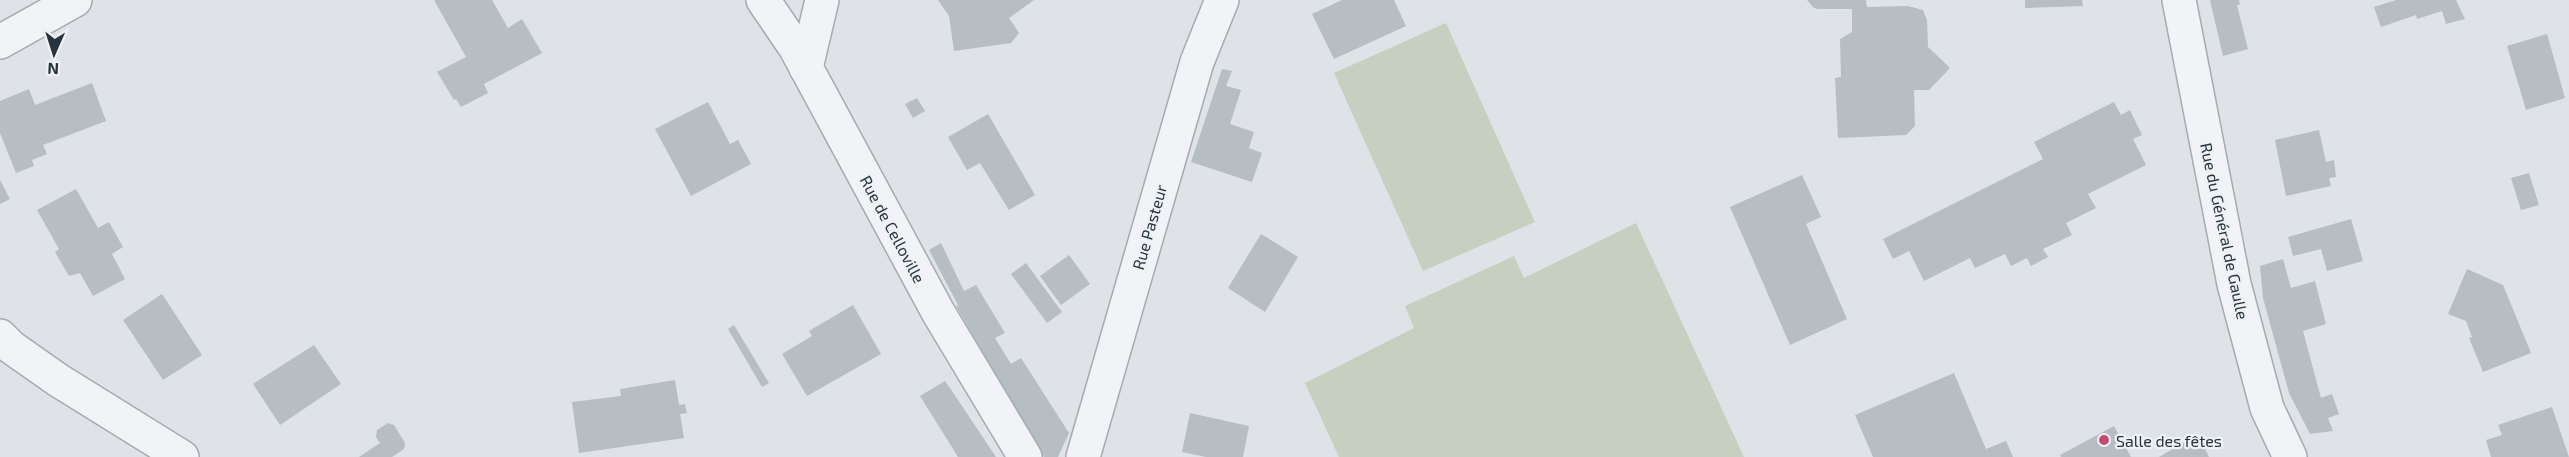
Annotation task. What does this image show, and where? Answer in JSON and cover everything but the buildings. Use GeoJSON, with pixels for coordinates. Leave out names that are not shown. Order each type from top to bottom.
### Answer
{"type":"FeatureCollection","features":[{"type":"Feature","properties":{"kind":"street"},"geometry":{"type":"LineString","coordinates":[[0,42],[75,0]]}},
{"type":"Feature","properties":{"kind":"street","name":"Rue de Celloville"},"geometry":{"type":"LineString","coordinates":[[763,0],[806,68],[938,312],[1025,457]]}},
{"type":"Feature","properties":{"kind":"street"},"geometry":{"type":"LineString","coordinates":[[806,68],[822,0]]}},
{"type":"Feature","properties":{"kind":"street","name":"Rue Pasteur"},"geometry":{"type":"LineString","coordinates":[[1083,457],[1197,62],[1222,0]]}},
{"type":"Feature","properties":{"kind":"street","name":"Rue du Général de Gaulle"},"geometry":{"type":"LineString","coordinates":[[2179,0],[2234,284],[2267,408],[2290,457]]}},
{"type":"Feature","properties":{"kind":"street"},"geometry":{"type":"LineString","coordinates":[[0,336],[11,347],[58,380],[182,457]]}},
{"type":"Feature","properties":{"kind":"green space"},"geometry":{"type":"Polygon","coordinates":[[[1446,23],[1535,222],[1423,271],[1334,73],[1446,23]]]}},
{"type":"Feature","properties":{"kind":"green space"},"geometry":{"type":"Polygon","coordinates":[[[1636,223],[1744,457],[1339,457],[1305,383],[1414,328],[1405,306],[1514,256],[1524,278],[1636,223]]]}},
{"type":"Feature","properties":{"kind":"place","name":"Salle des fêtes"},"geometry":{"type":"Point","coordinates":[2104,440]}}]}
